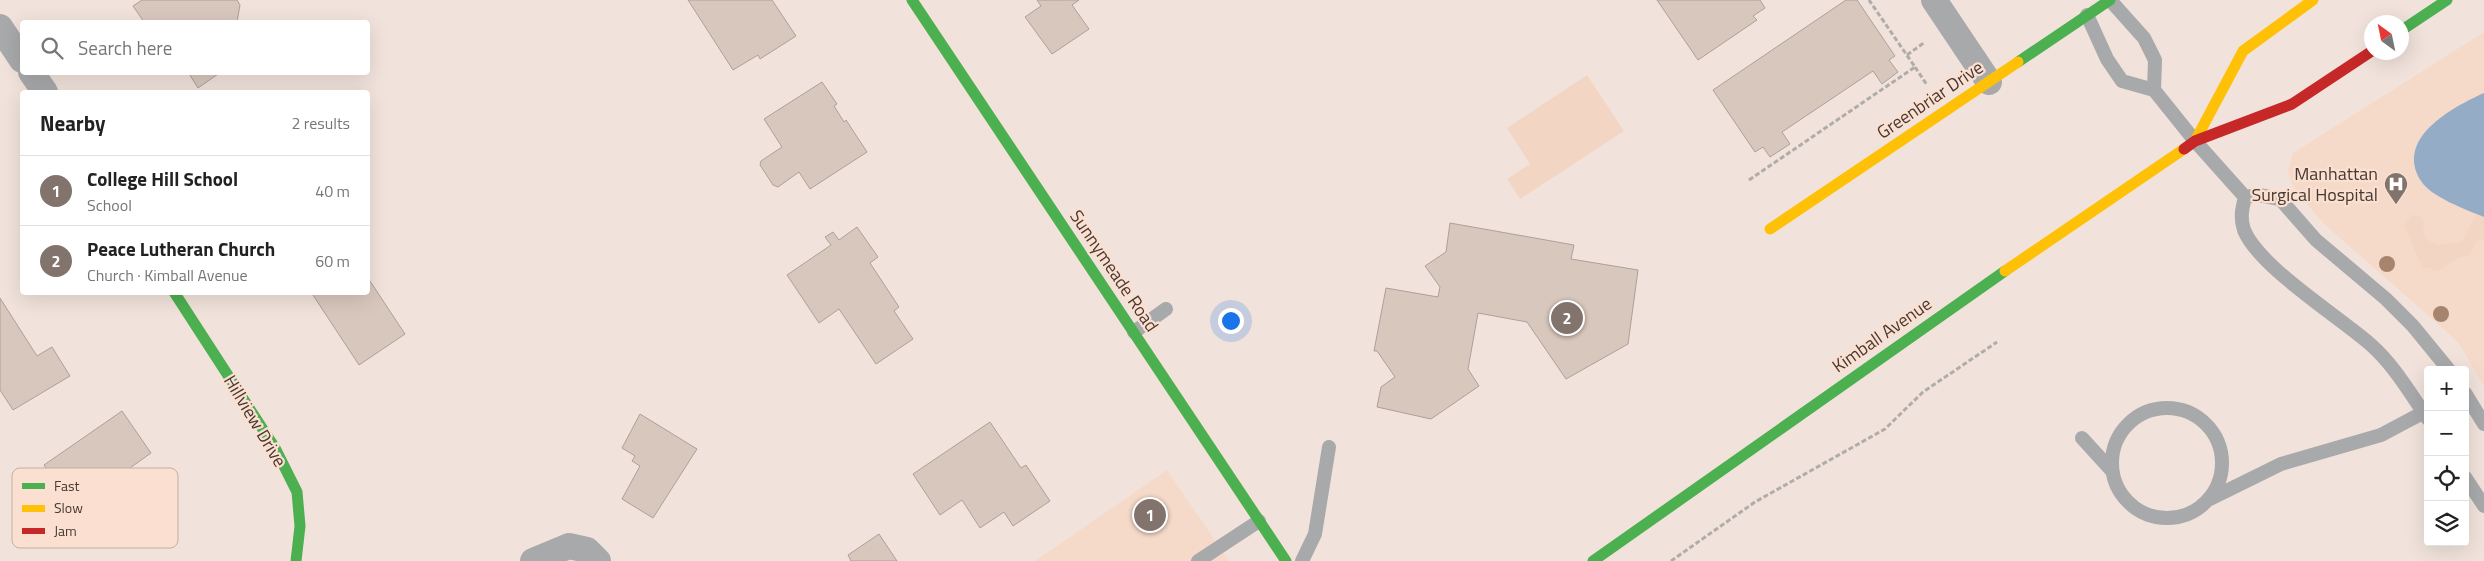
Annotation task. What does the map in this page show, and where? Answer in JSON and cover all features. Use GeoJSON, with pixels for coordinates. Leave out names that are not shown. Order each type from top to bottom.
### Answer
{"type":"FeatureCollection","features":[{"type":"Feature","properties":{"kind":"street","name":"Sunnymeade Road"},"geometry":{"type":"LineString","coordinates":[[912,0],[1286,561]]}},
{"type":"Feature","properties":{"kind":"street"},"geometry":{"type":"LineString","coordinates":[[1934,0],[1989,82]]}},
{"type":"Feature","properties":{"kind":"street","name":"Greenbriar Drive"},"geometry":{"type":"LineString","coordinates":[[1770,229],[2110,0]]}},
{"type":"Feature","properties":{"kind":"street","name":"Kimball Avenue"},"geometry":{"type":"LineString","coordinates":[[2195,141],[2243,51],[2313,0]]}},
{"type":"Feature","properties":{"kind":"street"},"geometry":{"type":"LineString","coordinates":[[2409,25],[2447,0]]}},
{"type":"Feature","properties":{"kind":"street"},"geometry":{"type":"LineString","coordinates":[[0,26],[20,57]]}},
{"type":"Feature","properties":{"kind":"street","name":"Kimball Avenue"},"geometry":{"type":"LineString","coordinates":[[1593,561],[1900,343],[2195,141],[2292,104],[2364,55]]}},
{"type":"Feature","properties":{"kind":"street"},"geometry":{"type":"LineString","coordinates":[[33,75],[44,90]]}},
{"type":"Feature","properties":{"kind":"street","name":"Hillview Drive"},"geometry":{"type":"LineString","coordinates":[[176,295],[275,448],[297,492],[300,526],[296,561]]}},
{"type":"Feature","properties":{"kind":"street"},"geometry":{"type":"LineString","coordinates":[[533,561],[569,546],[586,550],[598,561]]}},
{"type":"Feature","properties":{"kind":"lane"},"geometry":{"type":"LineString","coordinates":[[2110,0],[2144,38],[2155,60],[2154,90]]}},
{"type":"Feature","properties":{"kind":"lane"},"geometry":{"type":"LineString","coordinates":[[2087,15],[2107,59],[2122,81],[2154,90],[2195,141],[2245,197]]}},
{"type":"Feature","properties":{"kind":"lane"},"geometry":{"type":"LineString","coordinates":[[2245,197],[2259,195],[2280,199],[2316,240],[2386,299],[2414,326],[2446,366]]}},
{"type":"Feature","properties":{"kind":"lane"},"geometry":{"type":"LineString","coordinates":[[2245,197],[2241,211],[2242,222],[2250,241],[2285,276],[2371,345],[2400,378],[2424,411]]}},
{"type":"Feature","properties":{"kind":"lane"},"geometry":{"type":"LineString","coordinates":[[1134,332],[1166,309]]}},
{"type":"Feature","properties":{"kind":"lane"},"geometry":{"type":"LineString","coordinates":[[2469,400],[2484,424]]}},
{"type":"Feature","properties":{"kind":"lane"},"geometry":{"type":"LineString","coordinates":[[2209,500],[2219,484],[2222,454],[2218,441],[2209,426],[2183,410],[2166,408],[2150,411],[2132,420],[2118,438],[2113,454],[2113,472],[2119,491],[2133,506],[2147,515],[2161,518],[2179,517],[2199,509],[2209,500],[2281,464],[2381,436],[2424,415]]}},
{"type":"Feature","properties":{"kind":"lane"},"geometry":{"type":"LineString","coordinates":[[2082,438],[2113,472]]}},
{"type":"Feature","properties":{"kind":"lane"},"geometry":{"type":"LineString","coordinates":[[1302,561],[1316,534],[1329,447]]}},
{"type":"Feature","properties":{"kind":"lane"},"geometry":{"type":"LineString","coordinates":[[2469,483],[2484,506]]}},
{"type":"Feature","properties":{"kind":"lane"},"geometry":{"type":"LineString","coordinates":[[1198,561],[1259,521]]}},
{"type":"Feature","properties":{"kind":"path"},"geometry":{"type":"LineString","coordinates":[[1749,180],[1915,67],[1869,0]]}},
{"type":"Feature","properties":{"kind":"path"},"geometry":{"type":"LineString","coordinates":[[1671,561],[1755,502],[1885,429],[1923,392],[1997,342]]}},
{"type":"Feature","properties":{"kind":"shaded area","name":"Manhattan Surgical Hospital"},"geometry":{"type":"Polygon","coordinates":[[[2484,32],[2484,386],[2458,342],[2323,223],[2293,187],[2288,171],[2293,153],[2484,32]]]}},
{"type":"Feature","properties":{"kind":"shaded area"},"geometry":{"type":"Polygon","coordinates":[[[1587,75],[1624,131],[1520,199],[1507,179],[1530,164],[1507,128],[1587,75]]]}},
{"type":"Feature","properties":{"kind":"shaded area"},"geometry":{"type":"Polygon","coordinates":[[[2476,214],[2484,217],[2484,240],[2477,240],[2470,255],[2458,258],[2438,271],[2422,267],[2404,226],[2411,215],[2421,216],[2424,223],[2423,233],[2429,241],[2439,245],[2462,242],[2476,214]]]}},
{"type":"Feature","properties":{"kind":"shaded area"},"geometry":{"type":"Polygon","coordinates":[[[1167,470],[1229,561],[1035,561],[1167,470]]]}},
{"type":"Feature","properties":{"kind":"water"},"geometry":{"type":"Polygon","coordinates":[[[2484,93],[2484,217],[2441,198],[2426,187],[2421,181],[2415,165],[2415,151],[2421,138],[2431,126],[2457,107],[2484,93]]]}},
{"type":"Feature","properties":{"kind":"building"},"geometry":{"type":"Polygon","coordinates":[[[142,0],[237,0],[240,5],[237,20],[143,20],[133,6],[142,0]]]}},
{"type":"Feature","properties":{"kind":"building"},"geometry":{"type":"Polygon","coordinates":[[[688,0],[772,0],[796,36],[760,59],[758,55],[733,70],[688,0]]]}},
{"type":"Feature","properties":{"kind":"building"},"geometry":{"type":"Polygon","coordinates":[[[1037,0],[1079,0],[1072,5],[1089,29],[1052,54],[1025,17],[1041,6],[1037,0]]]}},
{"type":"Feature","properties":{"kind":"building"},"geometry":{"type":"Polygon","coordinates":[[[1657,0],[1760,0],[1765,8],[1753,16],[1757,20],[1698,60],[1657,0]]]}},
{"type":"Feature","properties":{"kind":"building"},"geometry":{"type":"Polygon","coordinates":[[[1846,0],[1857,0],[1895,56],[1889,60],[1898,72],[1882,84],[1873,71],[1782,132],[1790,144],[1770,157],[1763,147],[1755,152],[1713,90],[1846,0]]]}},
{"type":"Feature","properties":{"kind":"building"},"geometry":{"type":"Polygon","coordinates":[[[190,75],[217,75],[198,88],[190,75]]]}},
{"type":"Feature","properties":{"kind":"building"},"geometry":{"type":"Polygon","coordinates":[[[822,82],[837,104],[834,106],[844,122],[846,120],[867,152],[810,189],[799,172],[778,187],[773,185],[760,165],[761,161],[782,147],[764,119],[822,82]]]}},
{"type":"Feature","properties":{"kind":"building"},"geometry":{"type":"Polygon","coordinates":[[[1450,223],[1574,245],[1571,259],[1638,270],[1628,344],[1566,379],[1527,322],[1478,313],[1468,369],[1479,386],[1431,419],[1377,407],[1381,387],[1395,377],[1377,351],[1374,351],[1386,288],[1438,297],[1440,287],[1425,266],[1446,252],[1450,223]]]}},
{"type":"Feature","properties":{"kind":"building"},"geometry":{"type":"Polygon","coordinates":[[[857,227],[878,257],[870,263],[899,307],[894,311],[913,339],[876,364],[839,309],[819,323],[787,275],[831,245],[825,237],[833,232],[839,240],[857,227]]]}},
{"type":"Feature","properties":{"kind":"building"},"geometry":{"type":"Polygon","coordinates":[[[370,281],[405,334],[359,365],[313,295],[370,295],[370,281]]]}},
{"type":"Feature","properties":{"kind":"building"},"geometry":{"type":"Polygon","coordinates":[[[0,298],[37,356],[52,347],[70,376],[13,410],[0,390],[0,298]]]}},
{"type":"Feature","properties":{"kind":"building"},"geometry":{"type":"Polygon","coordinates":[[[122,411],[151,453],[130,468],[46,468],[44,465],[122,411]]]}},
{"type":"Feature","properties":{"kind":"building"},"geometry":{"type":"Polygon","coordinates":[[[640,414],[697,449],[653,518],[622,499],[640,466],[632,461],[635,456],[622,448],[640,414]]]}},
{"type":"Feature","properties":{"kind":"building"},"geometry":{"type":"Polygon","coordinates":[[[990,422],[1021,468],[1026,465],[1050,501],[1013,526],[1004,512],[980,528],[962,500],[940,515],[913,474],[990,422]]]}},
{"type":"Feature","properties":{"kind":"building"},"geometry":{"type":"Polygon","coordinates":[[[879,534],[897,561],[851,561],[848,555],[879,534]]]}},
{"type":"Feature","properties":{"kind":"traffic: fast"},"geometry":{"type":"LineString","coordinates":[[912,0],[1286,561]]}},
{"type":"Feature","properties":{"kind":"traffic: fast"},"geometry":{"type":"LineString","coordinates":[[2018,62],[2110,0]]}},
{"type":"Feature","properties":{"kind":"traffic: fast"},"geometry":{"type":"LineString","coordinates":[[2409,25],[2447,0]]}},
{"type":"Feature","properties":{"kind":"traffic: fast"},"geometry":{"type":"LineString","coordinates":[[1593,561],[2005,271]]}},
{"type":"Feature","properties":{"kind":"traffic: fast"},"geometry":{"type":"LineString","coordinates":[[176,295],[275,448],[297,492],[300,526],[296,561]]}},
{"type":"Feature","properties":{"kind":"traffic: slow"},"geometry":{"type":"LineString","coordinates":[[2195,141],[2243,51],[2313,0]]}},
{"type":"Feature","properties":{"kind":"traffic: slow"},"geometry":{"type":"LineString","coordinates":[[1770,229],[2018,62]]}},
{"type":"Feature","properties":{"kind":"traffic: slow"},"geometry":{"type":"LineString","coordinates":[[2005,271],[2184,149]]}},
{"type":"Feature","properties":{"kind":"traffic: jam"},"geometry":{"type":"LineString","coordinates":[[2184,149],[2195,141],[2292,104],[2364,56]]}},
{"type":"Feature","properties":{"kind":"place","name":"Manhattan Surgical Hospital"},"geometry":{"type":"Point","coordinates":[2396,205]}},
{"type":"Feature","properties":{"kind":"place","name":"Peace Lutheran Church"},"geometry":{"type":"Point","coordinates":[1567,318]}},
{"type":"Feature","properties":{"kind":"place","name":"College Hill School"},"geometry":{"type":"Point","coordinates":[1150,515]}}]}
